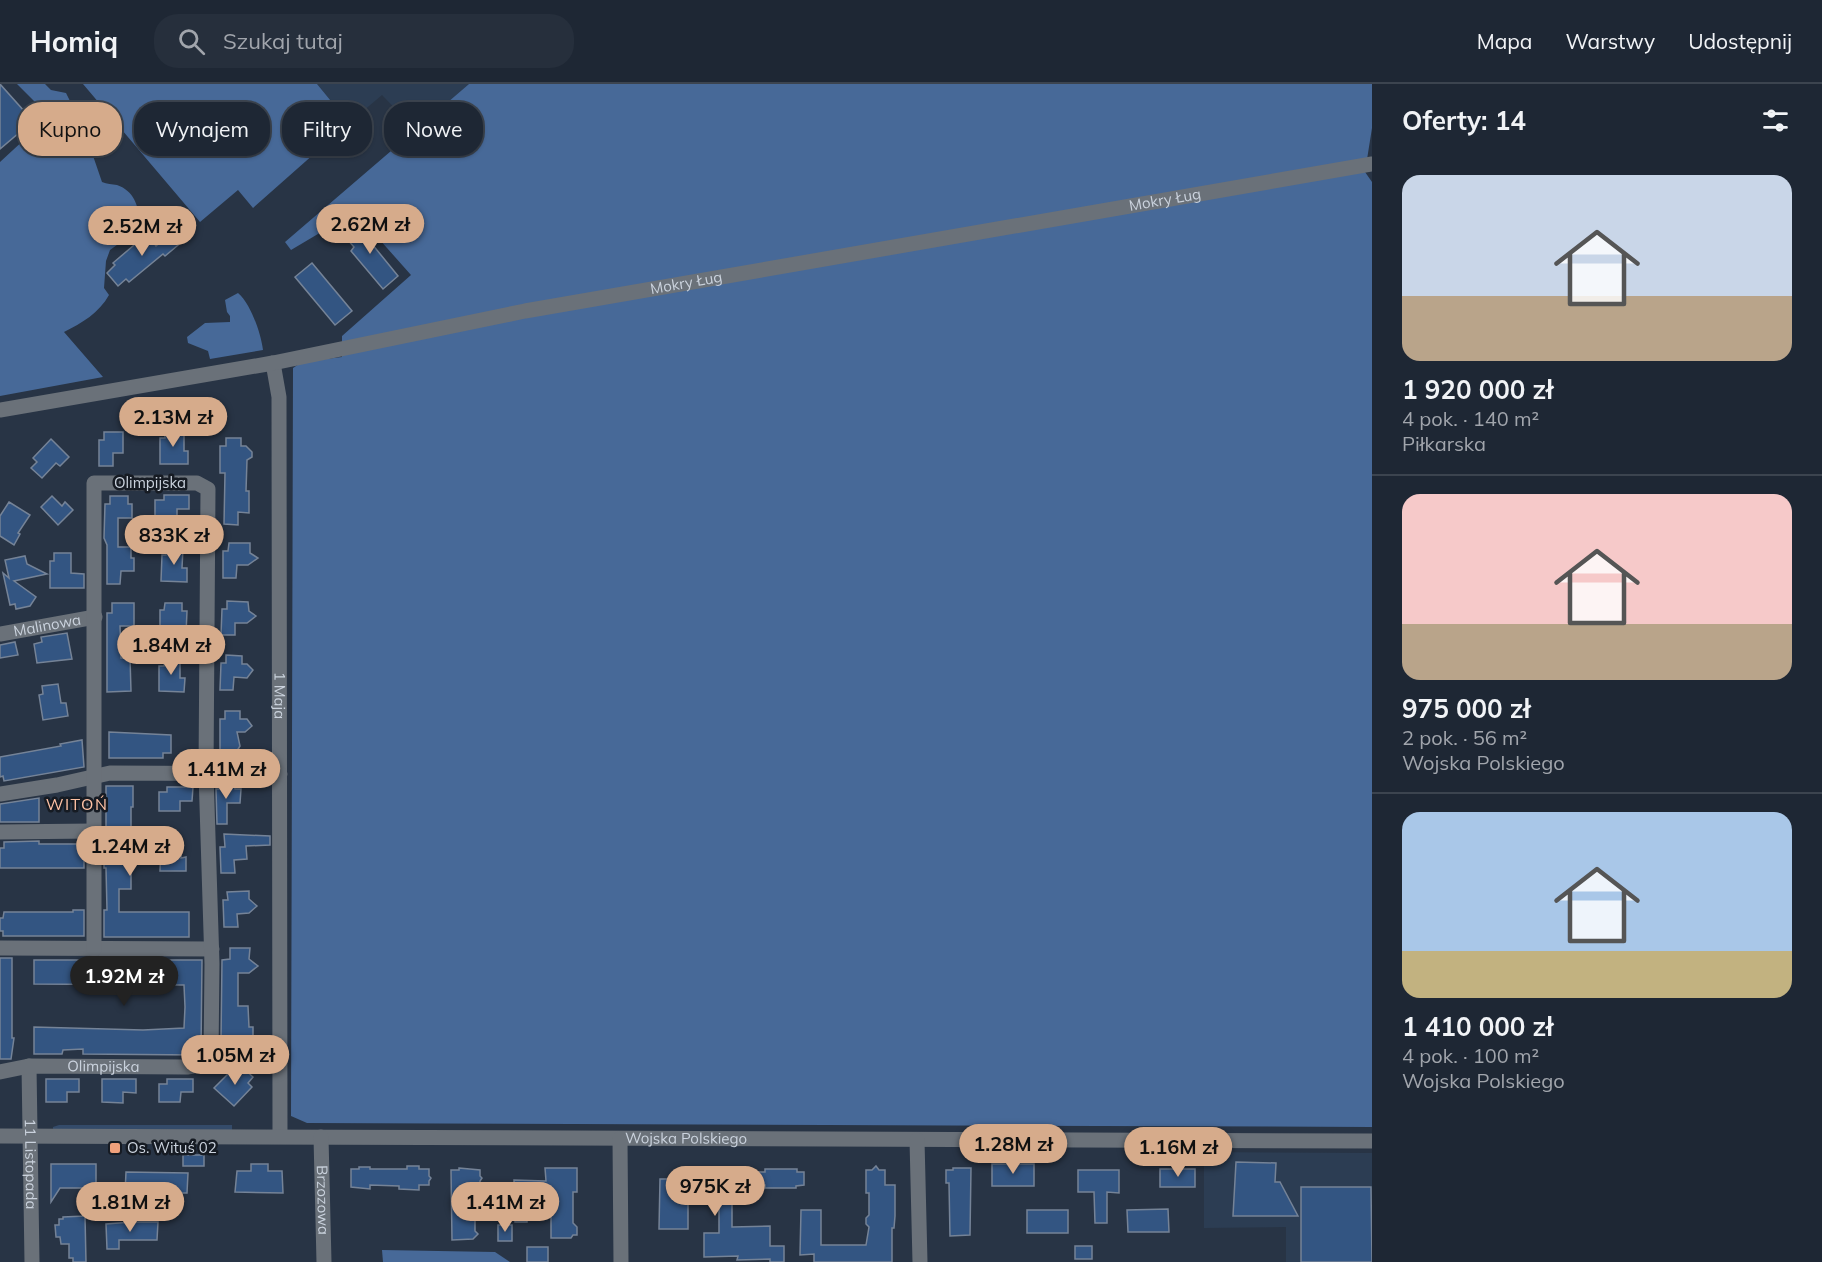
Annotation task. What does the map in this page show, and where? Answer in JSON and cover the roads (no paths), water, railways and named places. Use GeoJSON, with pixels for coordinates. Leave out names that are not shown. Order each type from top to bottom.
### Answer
{"type":"FeatureCollection","features":[{"type":"Feature","properties":{"kind":"street","name":"Mokry Ług"},"geometry":{"type":"LineString","coordinates":[[0,410],[273,363],[525,310],[1372,164]]}},
{"type":"Feature","properties":{"kind":"street","name":"1 Maja"},"geometry":{"type":"LineString","coordinates":[[273,363],[279,397],[280,1136]]}},
{"type":"Feature","properties":{"kind":"street","name":"Olimpijska"},"geometry":{"type":"LineString","coordinates":[[0,1072],[29,1066],[187,1067],[200,1065],[211,1056],[213,1050],[206,773],[208,489],[202,484],[191,482],[94,483],[95,617]]}},
{"type":"Feature","properties":{"kind":"street"},"geometry":{"type":"LineString","coordinates":[[0,617],[2,633]]}},
{"type":"Feature","properties":{"kind":"street"},"geometry":{"type":"LineString","coordinates":[[94,949],[95,617]]}},
{"type":"Feature","properties":{"kind":"street","name":"Malinowa"},"geometry":{"type":"LineString","coordinates":[[2,633],[95,617]]}},
{"type":"Feature","properties":{"kind":"street"},"geometry":{"type":"LineString","coordinates":[[0,794],[110,773],[280,774]]}},
{"type":"Feature","properties":{"kind":"street"},"geometry":{"type":"LineString","coordinates":[[0,832],[94,831]]}},
{"type":"Feature","properties":{"kind":"street"},"geometry":{"type":"LineString","coordinates":[[0,948],[212,949]]}},
{"type":"Feature","properties":{"kind":"street","name":"11 Listopada"},"geometry":{"type":"LineString","coordinates":[[29,1066],[32,1262]]}},
{"type":"Feature","properties":{"kind":"street","name":"Wojska Polskiego"},"geometry":{"type":"LineString","coordinates":[[0,1136],[1372,1141]]}},
{"type":"Feature","properties":{"kind":"street","name":"Brzozowa"},"geometry":{"type":"LineString","coordinates":[[321,1137],[324,1262]]}},
{"type":"Feature","properties":{"kind":"street"},"geometry":{"type":"LineString","coordinates":[[620,1139],[621,1262]]}},
{"type":"Feature","properties":{"kind":"street"},"geometry":{"type":"LineString","coordinates":[[917,1140],[920,1262]]}},
{"type":"Feature","properties":{"kind":"place","name":"Os. Wituś 02"},"geometry":{"type":"Point","coordinates":[115,1148]}},
{"type":"Feature","properties":{"kind":"district","name":"WITOŃ"},"geometry":{"type":"Point","coordinates":[77,804]}}]}
